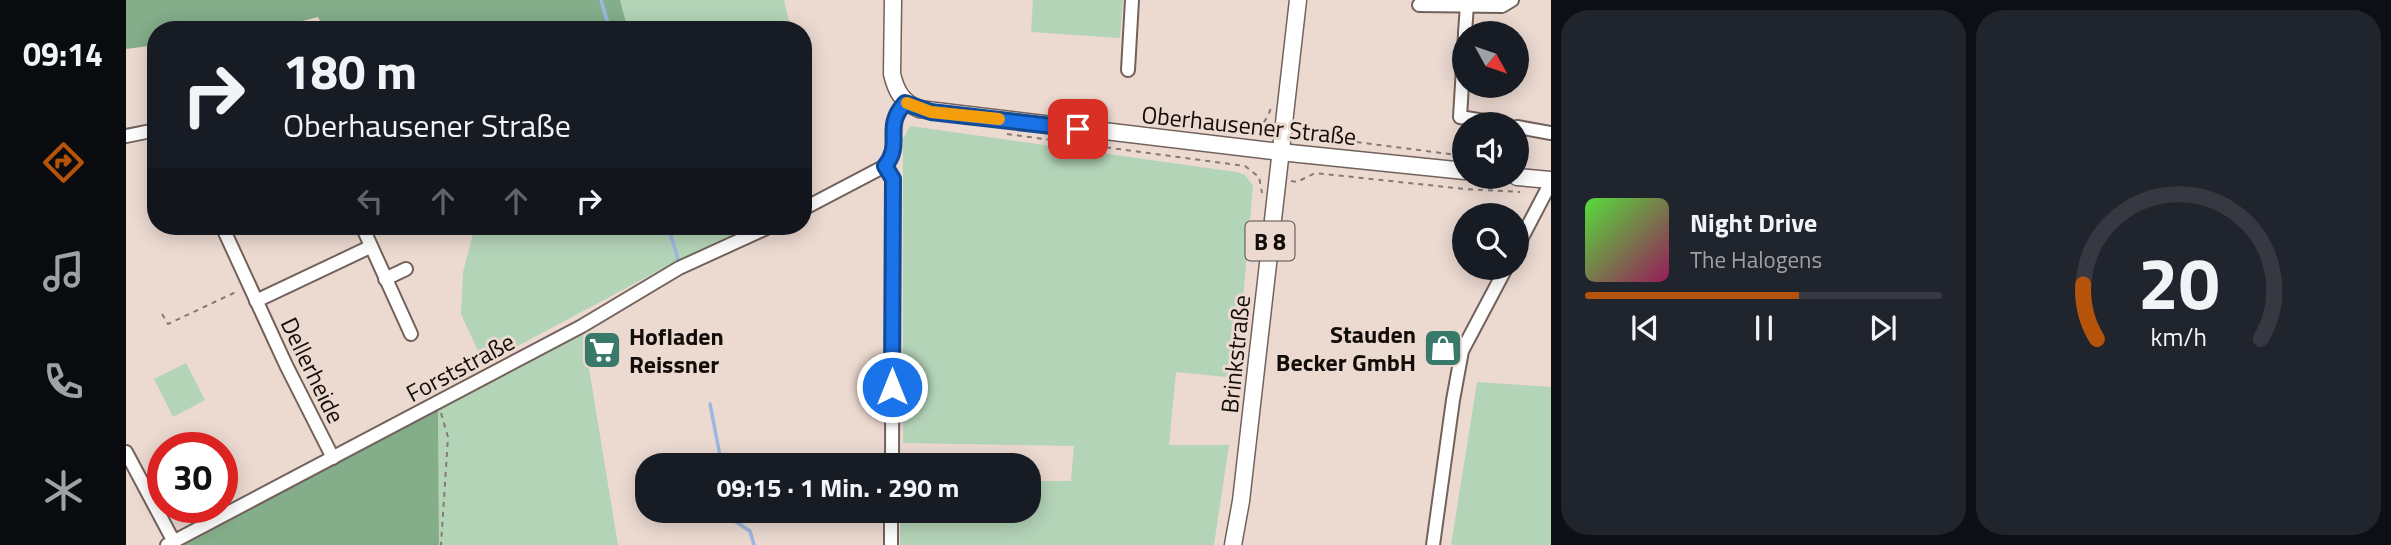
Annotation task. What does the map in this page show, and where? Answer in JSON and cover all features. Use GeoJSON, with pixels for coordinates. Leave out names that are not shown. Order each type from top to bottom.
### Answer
{"type":"FeatureCollection","features":[{"type":"Feature","properties":{"kind":"main road"},"geometry":{"type":"LineString","coordinates":[[893,0],[892,74],[894,85],[905,103]]}},
{"type":"Feature","properties":{"kind":"main road","name":"Brinkstraße"},"geometry":{"type":"LineString","coordinates":[[1233,545],[1241,501],[1298,0]]}},
{"type":"Feature","properties":{"kind":"main road","name":"Oberhausener Straße"},"geometry":{"type":"LineString","coordinates":[[905,103],[931,112],[1452,170]]}},
{"type":"Feature","properties":{"kind":"main road"},"geometry":{"type":"LineString","coordinates":[[1529,178],[1551,181]]}},
{"type":"Feature","properties":{"kind":"street"},"geometry":{"type":"LineString","coordinates":[[1128,70],[1132,0]]}},
{"type":"Feature","properties":{"kind":"street"},"geometry":{"type":"LineString","coordinates":[[1419,5],[1502,6],[1512,0]]}},
{"type":"Feature","properties":{"kind":"street"},"geometry":{"type":"LineString","coordinates":[[1465,21],[1466,5]]}},
{"type":"Feature","properties":{"kind":"street"},"geometry":{"type":"LineString","coordinates":[[812,204],[885,166],[894,153],[893,119],[905,103]]}},
{"type":"Feature","properties":{"kind":"street"},"geometry":{"type":"LineString","coordinates":[[1529,129],[1551,133]]}},
{"type":"Feature","properties":{"kind":"street"},"geometry":{"type":"LineString","coordinates":[[126,136],[147,132]]}},
{"type":"Feature","properties":{"kind":"street"},"geometry":{"type":"LineString","coordinates":[[885,166],[893,179],[892,453]]}},
{"type":"Feature","properties":{"kind":"street"},"geometry":{"type":"LineString","coordinates":[[1529,224],[1551,181]]}},
{"type":"Feature","properties":{"kind":"street","name":"Dellerheide"},"geometry":{"type":"LineString","coordinates":[[226,235],[333,458]]}},
{"type":"Feature","properties":{"kind":"street"},"geometry":{"type":"LineString","coordinates":[[365,235],[411,334]]}},
{"type":"Feature","properties":{"kind":"street","name":"Forststraße"},"geometry":{"type":"LineString","coordinates":[[171,543],[582,326],[680,268],[752,235]]}},
{"type":"Feature","properties":{"kind":"street","name":"Dellerheide"},"geometry":{"type":"LineString","coordinates":[[256,301],[370,247]]}},
{"type":"Feature","properties":{"kind":"street"},"geometry":{"type":"LineString","coordinates":[[385,279],[406,269]]}},
{"type":"Feature","properties":{"kind":"street"},"geometry":{"type":"LineString","coordinates":[[1433,545],[1462,351],[1500,280]]}},
{"type":"Feature","properties":{"kind":"street"},"geometry":{"type":"LineString","coordinates":[[126,452],[171,543]]}},
{"type":"Feature","properties":{"kind":"street"},"geometry":{"type":"LineString","coordinates":[[891,523],[891,545]]}},
{"type":"Feature","properties":{"kind":"path"},"geometry":{"type":"LineString","coordinates":[[1245,166],[1248,133],[1265,123],[1272,104]]}},
{"type":"Feature","properties":{"kind":"path"},"geometry":{"type":"LineString","coordinates":[[1283,127],[1305,129],[1317,137],[1452,154]]}},
{"type":"Feature","properties":{"kind":"path"},"geometry":{"type":"LineString","coordinates":[[1001,133],[1245,166],[1259,177],[1277,180],[1297,182],[1315,173],[1465,189],[1524,192]]}},
{"type":"Feature","properties":{"kind":"path"},"geometry":{"type":"LineString","coordinates":[[1315,173],[1317,137]]}},
{"type":"Feature","properties":{"kind":"path"},"geometry":{"type":"LineString","coordinates":[[1259,177],[1262,199]]}},
{"type":"Feature","properties":{"kind":"path"},"geometry":{"type":"LineString","coordinates":[[162,314],[168,324],[249,286]]}},
{"type":"Feature","properties":{"kind":"path"},"geometry":{"type":"LineString","coordinates":[[438,402],[447,437],[442,545]]}},
{"type":"Feature","properties":{"kind":"green space"},"geometry":{"type":"Polygon","coordinates":[[[126,0],[620,0],[626,21],[320,21],[318,17],[303,21],[147,21],[147,46],[126,49],[126,0]]]}},
{"type":"Feature","properties":{"kind":"green space"},"geometry":{"type":"Polygon","coordinates":[[[620,0],[784,0],[789,21],[626,21],[620,0]]]}},
{"type":"Feature","properties":{"kind":"green space"},"geometry":{"type":"Polygon","coordinates":[[[1033,0],[1123,0],[1120,38],[1031,32],[1033,0]]]}},
{"type":"Feature","properties":{"kind":"green space"},"geometry":{"type":"Polygon","coordinates":[[[910,126],[1245,175],[1253,186],[1236,378],[1176,372],[1169,445],[1229,445],[1214,545],[900,545],[900,523],[1041,523],[1041,481],[1071,481],[1074,446],[903,443],[903,139],[910,126]]]}},
{"type":"Feature","properties":{"kind":"green space"},"geometry":{"type":"Polygon","coordinates":[[[473,235],[736,235],[677,265],[673,263],[484,364],[461,314],[463,272],[473,235]]]}},
{"type":"Feature","properties":{"kind":"green space"},"geometry":{"type":"Polygon","coordinates":[[[583,332],[618,545],[439,545],[438,409],[583,332]]]}},
{"type":"Feature","properties":{"kind":"green space"},"geometry":{"type":"Polygon","coordinates":[[[186,363],[205,400],[173,417],[154,379],[186,363]]]}},
{"type":"Feature","properties":{"kind":"green space"},"geometry":{"type":"Polygon","coordinates":[[[1477,382],[1551,387],[1551,545],[1451,545],[1477,382]]]}},
{"type":"Feature","properties":{"kind":"green space"},"geometry":{"type":"Polygon","coordinates":[[[438,409],[439,545],[183,545],[224,523],[238,523],[238,516],[438,409]]]}},
{"type":"Feature","properties":{"kind":"waterway"},"geometry":{"type":"LineString","coordinates":[[601,0],[607,21]]}},
{"type":"Feature","properties":{"kind":"waterway"},"geometry":{"type":"LineString","coordinates":[[671,235],[678,259]]}},
{"type":"Feature","properties":{"kind":"waterway"},"geometry":{"type":"LineString","coordinates":[[710,404],[719,453]]}},
{"type":"Feature","properties":{"kind":"waterway"},"geometry":{"type":"LineString","coordinates":[[738,523],[750,531],[754,545]]}},
{"type":"Feature","properties":{"kind":"slow traffic"},"geometry":{"type":"LineString","coordinates":[[907,103],[931,112],[999,119]]}},
{"type":"Feature","properties":{"kind":"place","name":"Stauden Becker GmbH"},"geometry":{"type":"Point","coordinates":[1443,348]}},
{"type":"Feature","properties":{"kind":"place","name":"Hofladen Reissner"},"geometry":{"type":"Point","coordinates":[602,350]}},
{"type":"Feature","properties":{"kind":"route"},"geometry":{"type":"LineString","coordinates":[[892,387],[893,179],[885,166],[894,153],[893,119],[899,110],[905,103],[931,112],[1078,129]]}}]}
